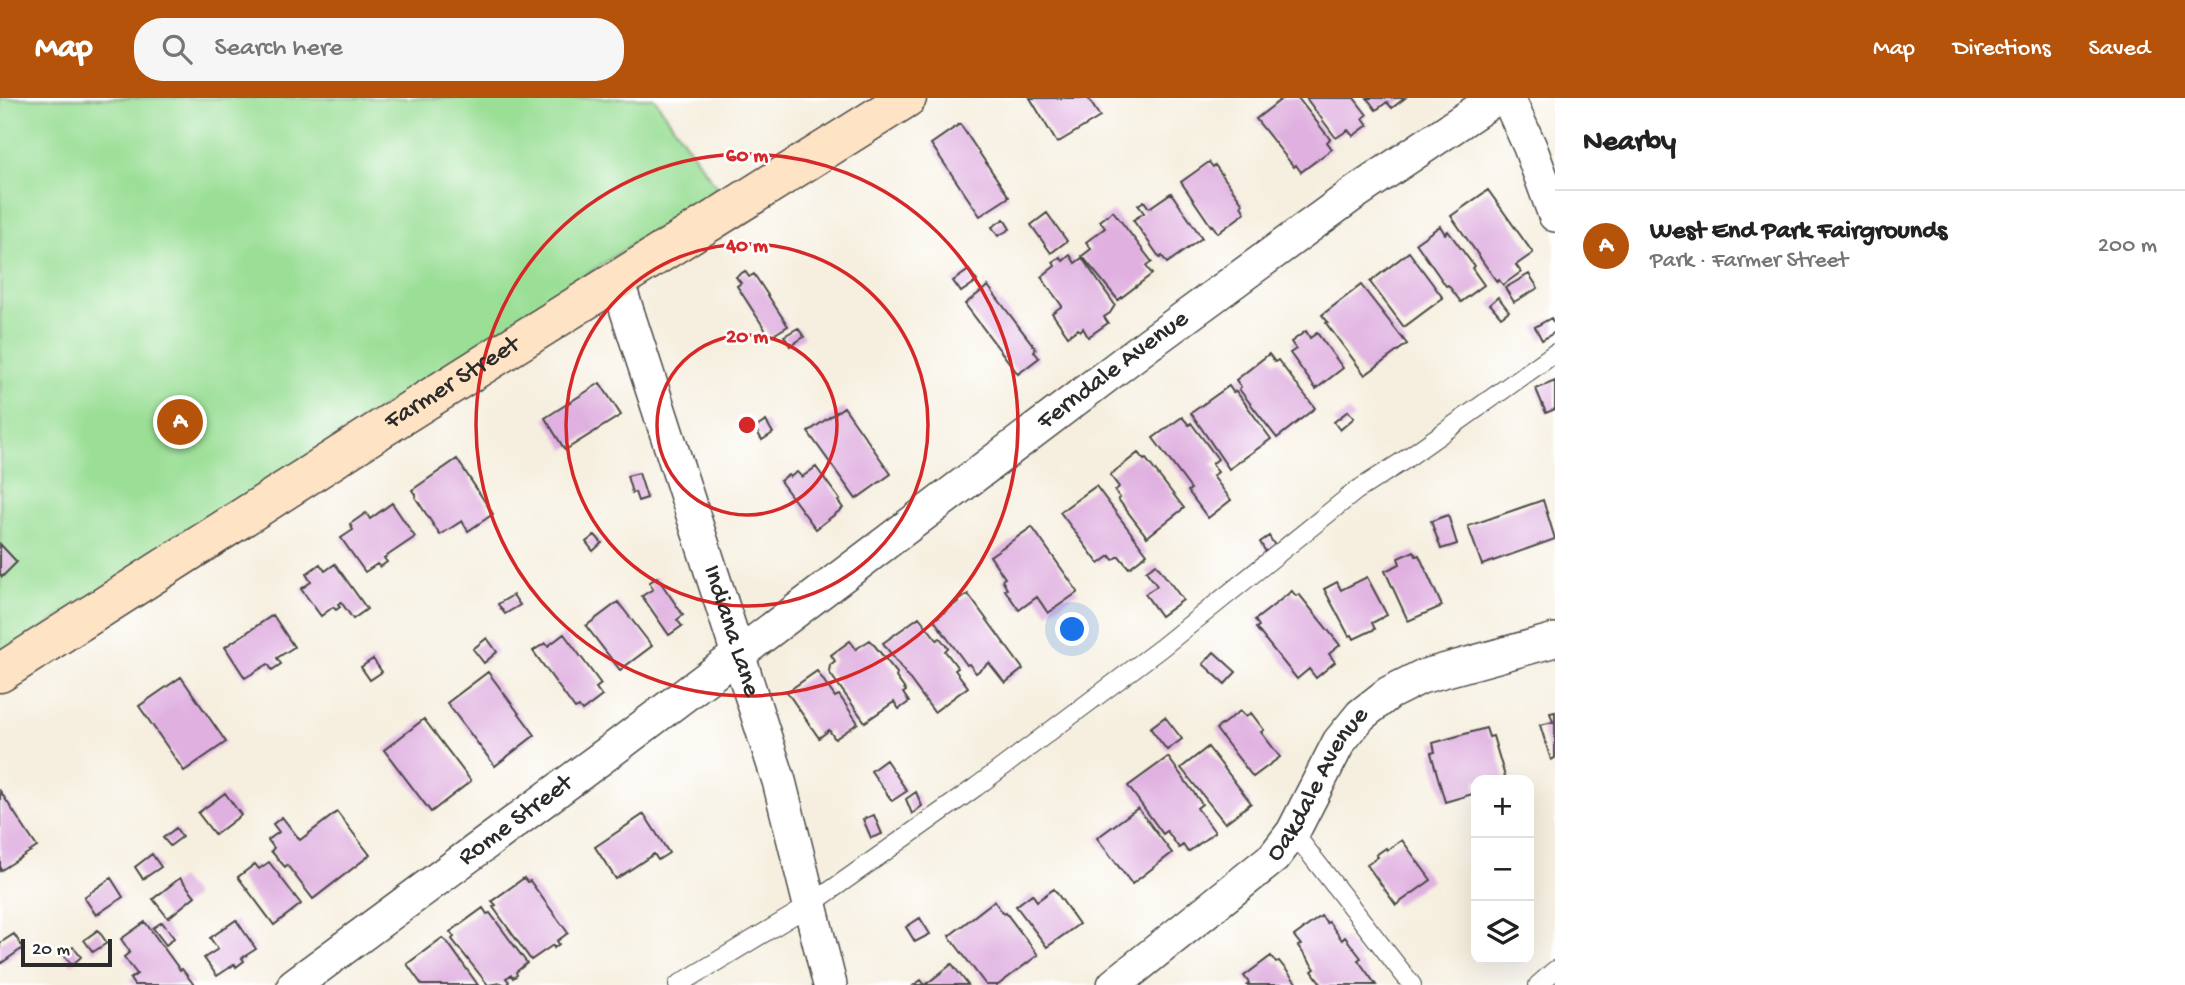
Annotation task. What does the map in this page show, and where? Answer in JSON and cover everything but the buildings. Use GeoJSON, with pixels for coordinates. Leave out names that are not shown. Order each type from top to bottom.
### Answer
{"type":"FeatureCollection","features":[{"type":"Feature","properties":{"kind":"street","name":"Farmer Street"},"geometry":{"type":"LineString","coordinates":[[0,672],[907,98]]}},
{"type":"Feature","properties":{"kind":"street","name":"Ferndale Avenue"},"geometry":{"type":"LineString","coordinates":[[738,654],[1352,195],[1496,98]]}},
{"type":"Feature","properties":{"kind":"street"},"geometry":{"type":"LineString","coordinates":[[1508,98],[1530,147],[1555,215]]}},
{"type":"Feature","properties":{"kind":"street","name":"Indiana Lane"},"geometry":{"type":"LineString","coordinates":[[617,280],[779,781],[830,985]]}},
{"type":"Feature","properties":{"kind":"street","name":"Oakdale Avenue"},"geometry":{"type":"LineString","coordinates":[[1114,985],[1275,857],[1293,832],[1339,742],[1361,715],[1389,693],[1421,677],[1555,640]]}},
{"type":"Feature","properties":{"kind":"street","name":"Rome Street"},"geometry":{"type":"LineString","coordinates":[[294,985],[601,759],[738,654]]}},
{"type":"Feature","properties":{"kind":"lane"},"geometry":{"type":"LineString","coordinates":[[677,985],[810,905],[976,788],[1150,656],[1356,491],[1403,461],[1555,353]]}},
{"type":"Feature","properties":{"kind":"lane"},"geometry":{"type":"LineString","coordinates":[[1293,832],[1412,985]]}},
{"type":"Feature","properties":{"kind":"lane"},"geometry":{"type":"LineString","coordinates":[[1538,985],[1555,970]]}},
{"type":"Feature","properties":{"kind":"green space"},"geometry":{"type":"Polygon","coordinates":[[[0,98],[654,98],[718,189],[0,656],[0,98]]]}},
{"type":"Feature","properties":{"kind":"place","name":"West End Park Fairgrounds"},"geometry":{"type":"Point","coordinates":[180,422]}}]}
